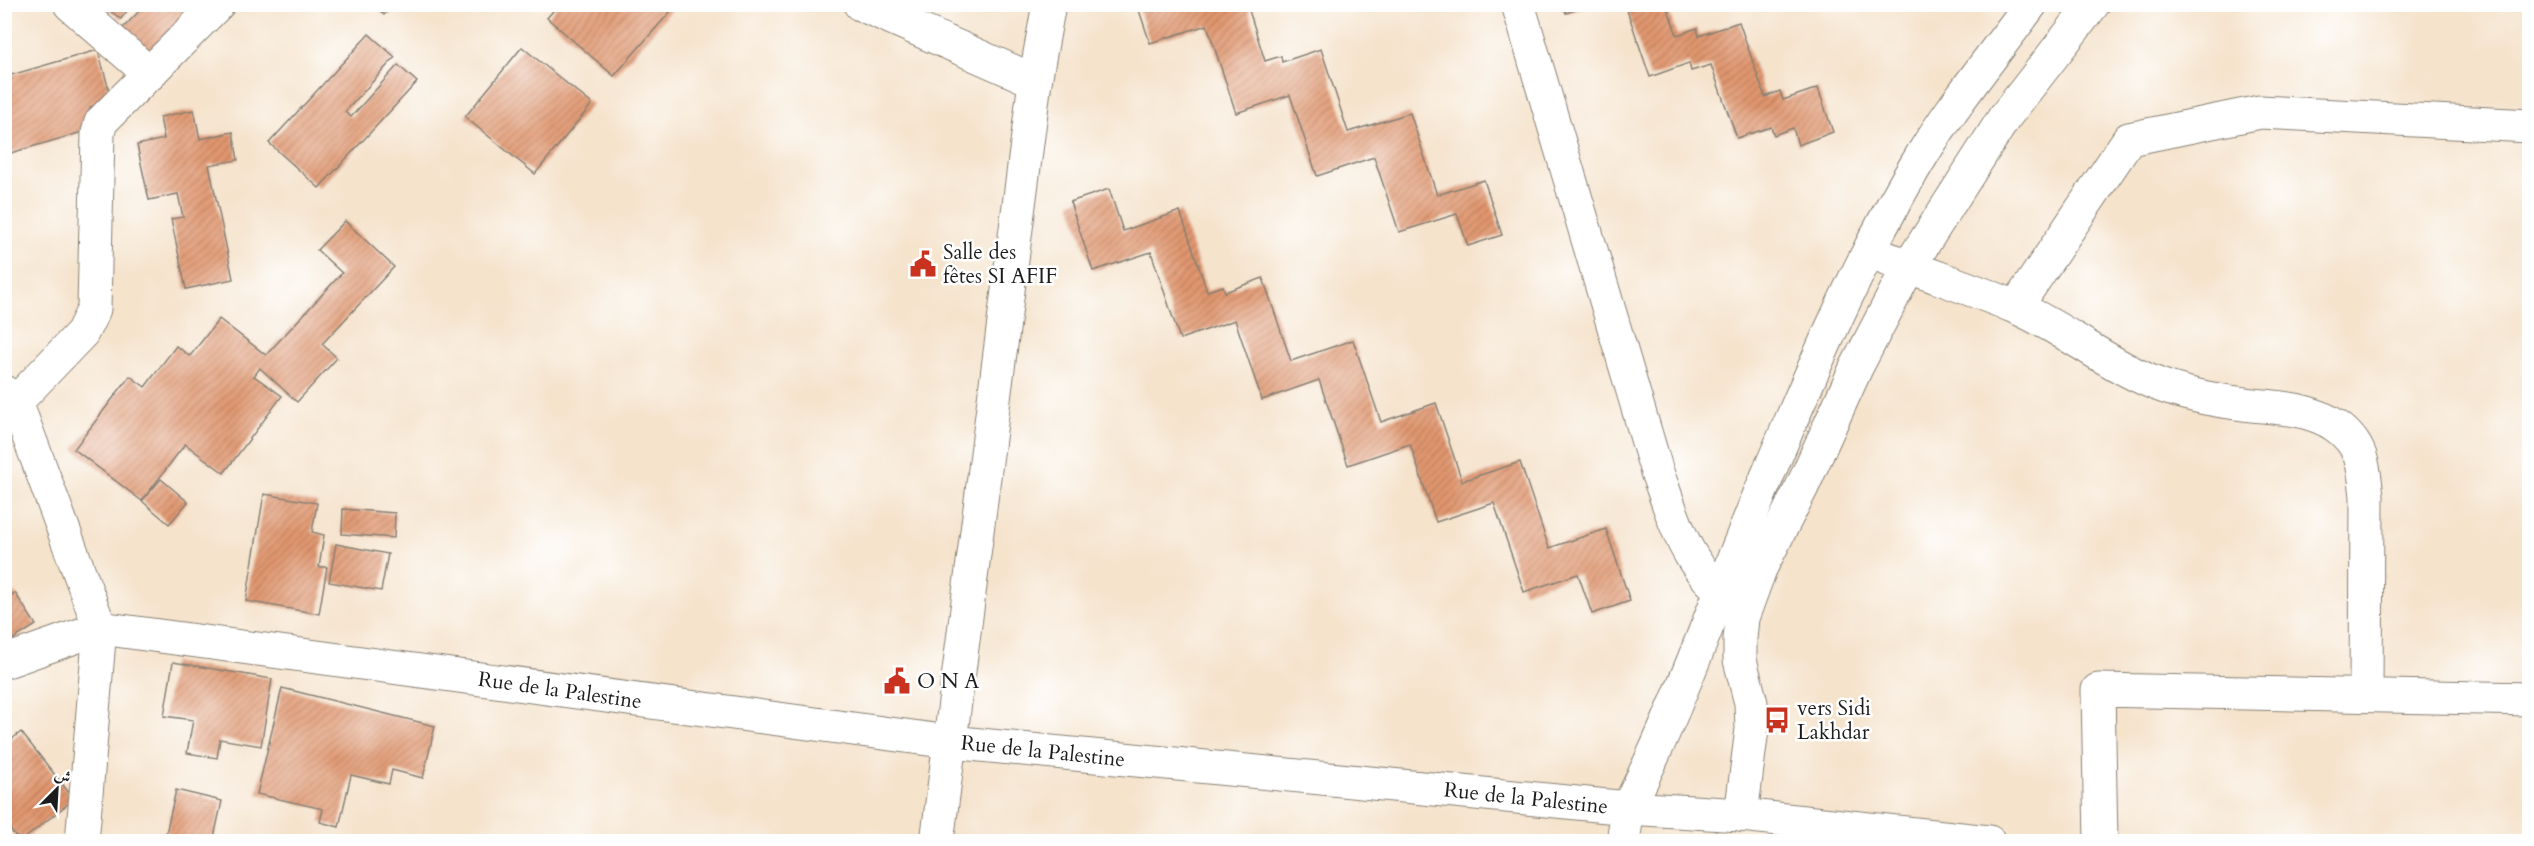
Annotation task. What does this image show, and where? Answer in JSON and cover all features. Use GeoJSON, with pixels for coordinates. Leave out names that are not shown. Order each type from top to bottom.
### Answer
{"type":"FeatureCollection","features":[{"type":"Feature","properties":{"kind":"street"},"geometry":{"type":"LineString","coordinates":[[70,4],[150,74]]}},
{"type":"Feature","properties":{"kind":"street"},"geometry":{"type":"LineString","coordinates":[[82,842],[100,627],[10,397],[82,333],[94,309],[98,133],[101,122],[218,4]]}},
{"type":"Feature","properties":{"kind":"street"},"geometry":{"type":"LineString","coordinates":[[860,4],[1035,81]]}},
{"type":"Feature","properties":{"kind":"street"},"geometry":{"type":"LineString","coordinates":[[938,842],[1035,81],[1049,4]]}},
{"type":"Feature","properties":{"kind":"street"},"geometry":{"type":"LineString","coordinates":[[1518,4],[1657,472],[1687,550],[1702,573],[1733,600],[1740,639],[1740,660],[1751,703],[1752,729],[1741,814]]}},
{"type":"Feature","properties":{"kind":"street"},"geometry":{"type":"LineString","coordinates":[[1623,842],[1628,808],[1733,600],[1775,457],[1870,251],[1922,155],[1970,84],[2031,4]]}},
{"type":"Feature","properties":{"kind":"street"},"geometry":{"type":"LineString","coordinates":[[1733,600],[1760,569],[1802,487],[1856,368],[1908,268],[2004,118],[2093,4]]}},
{"type":"Feature","properties":{"kind":"street"},"geometry":{"type":"LineString","coordinates":[[2016,307],[2129,139],[2260,112],[2529,126]]}},
{"type":"Feature","properties":{"kind":"street"},"geometry":{"type":"LineString","coordinates":[[1870,251],[1908,268],[2016,307],[2134,374],[2167,388],[2229,402],[2309,412],[2336,425],[2357,444],[2365,471],[2367,497],[2366,695]]}},
{"type":"Feature","properties":{"kind":"street"},"geometry":{"type":"LineString","coordinates":[[4,662],[100,627]]}},
{"type":"Feature","properties":{"kind":"street","name":"Rue de la Palestine"},"geometry":{"type":"LineString","coordinates":[[100,627],[950,742],[1628,808],[1741,814],[1989,842]]}},
{"type":"Feature","properties":{"kind":"street"},"geometry":{"type":"LineString","coordinates":[[2102,842],[2098,690],[2529,699]]}},
{"type":"Feature","properties":{"kind":"building"},"geometry":{"type":"Polygon","coordinates":[[[101,4],[132,4],[121,19],[101,4]]]}},
{"type":"Feature","properties":{"kind":"building"},"geometry":{"type":"Polygon","coordinates":[[[146,4],[200,4],[166,73],[121,30],[146,4]]]}},
{"type":"Feature","properties":{"kind":"building"},"geometry":{"type":"Polygon","coordinates":[[[374,4],[395,4],[384,15],[374,4]]]}},
{"type":"Feature","properties":{"kind":"building"},"geometry":{"type":"Polygon","coordinates":[[[559,4],[677,4],[614,76],[547,18],[559,4]]]}},
{"type":"Feature","properties":{"kind":"building"},"geometry":{"type":"Polygon","coordinates":[[[1137,4],[1247,4],[1265,61],[1281,56],[1282,62],[1321,49],[1348,132],[1410,113],[1437,195],[1484,180],[1502,235],[1468,246],[1457,214],[1399,232],[1374,157],[1317,176],[1290,95],[1236,113],[1207,25],[1150,43],[1137,4]]]}},
{"type":"Feature","properties":{"kind":"building"},"geometry":{"type":"Polygon","coordinates":[[[1625,4],[1666,4],[1677,35],[1697,28],[1699,36],[1739,22],[1765,97],[1780,91],[1783,100],[1818,88],[1833,132],[1798,145],[1793,128],[1774,135],[1771,127],[1737,138],[1711,65],[1691,71],[1689,63],[1650,77],[1625,4]]]}},
{"type":"Feature","properties":{"kind":"building"},"geometry":{"type":"Polygon","coordinates":[[[1563,5],[1591,5],[1566,13],[1563,5]]]}},
{"type":"Feature","properties":{"kind":"building"},"geometry":{"type":"Polygon","coordinates":[[[369,34],[395,57],[345,112],[351,117],[398,65],[417,82],[319,188],[269,143],[369,34]]]}},
{"type":"Feature","properties":{"kind":"building"},"geometry":{"type":"Polygon","coordinates":[[[522,47],[592,104],[535,174],[465,117],[522,47]]]}},
{"type":"Feature","properties":{"kind":"building"},"geometry":{"type":"Polygon","coordinates":[[[98,50],[112,101],[90,107],[96,128],[4,155],[4,77],[98,50]]]}},
{"type":"Feature","properties":{"kind":"building"},"geometry":{"type":"Polygon","coordinates":[[[194,110],[200,139],[233,132],[238,160],[209,165],[233,279],[186,289],[171,219],[183,217],[178,194],[149,200],[137,145],[164,139],[160,117],[194,110]]]}},
{"type":"Feature","properties":{"kind":"building"},"geometry":{"type":"Polygon","coordinates":[[[1109,189],[1123,231],[1180,211],[1207,291],[1223,286],[1225,292],[1263,278],[1291,361],[1353,340],[1381,422],[1436,403],[1462,481],[1520,462],[1549,548],[1606,529],[1630,601],[1592,614],[1578,574],[1524,592],[1494,503],[1436,522],[1410,444],[1348,465],[1319,380],[1262,400],[1235,320],[1180,339],[1151,252],[1093,271],[1070,202],[1109,189]]]}},
{"type":"Feature","properties":{"kind":"building"},"geometry":{"type":"Polygon","coordinates":[[[345,221],[394,267],[322,344],[337,358],[297,402],[260,368],[254,376],[282,396],[224,473],[185,444],[142,501],[74,449],[130,376],[145,387],[176,346],[190,356],[219,319],[266,355],[342,273],[317,250],[345,221]]]}},
{"type":"Feature","properties":{"kind":"building"},"geometry":{"type":"Polygon","coordinates":[[[161,479],[188,502],[169,524],[142,501],[161,479]]]}},
{"type":"Feature","properties":{"kind":"building"},"geometry":{"type":"Polygon","coordinates":[[[264,494],[317,503],[312,532],[324,535],[319,567],[327,567],[319,614],[246,601],[264,494]]]}},
{"type":"Feature","properties":{"kind":"building"},"geometry":{"type":"Polygon","coordinates":[[[343,509],[395,513],[394,538],[342,534],[343,509]]]}},
{"type":"Feature","properties":{"kind":"building"},"geometry":{"type":"Polygon","coordinates":[[[336,544],[388,554],[381,591],[329,582],[336,544]]]}},
{"type":"Feature","properties":{"kind":"building"},"geometry":{"type":"Polygon","coordinates":[[[15,593],[36,625],[4,645],[4,600],[15,593]]]}},
{"type":"Feature","properties":{"kind":"building"},"geometry":{"type":"Polygon","coordinates":[[[173,662],[272,679],[261,746],[220,739],[217,758],[187,753],[193,720],[164,716],[173,662]]]}},
{"type":"Feature","properties":{"kind":"building"},"geometry":{"type":"Polygon","coordinates":[[[282,688],[435,726],[423,778],[392,770],[389,784],[351,775],[339,827],[320,822],[323,809],[257,794],[282,688]]]}},
{"type":"Feature","properties":{"kind":"building"},"geometry":{"type":"Polygon","coordinates":[[[21,732],[74,799],[20,842],[4,822],[4,745],[21,732]]]}},
{"type":"Feature","properties":{"kind":"building"},"geometry":{"type":"Polygon","coordinates":[[[176,790],[222,801],[213,842],[164,842],[176,790]]]}},
{"type":"Feature","properties":{"kind":"place","name":"Salle des fêtes SI AFIF"},"geometry":{"type":"Point","coordinates":[923,264]}},
{"type":"Feature","properties":{"kind":"place","name":"O N A"},"geometry":{"type":"Point","coordinates":[897,681]}},
{"type":"Feature","properties":{"kind":"place","name":"vers Sidi Lakhdar"},"geometry":{"type":"Point","coordinates":[1777,720]}}]}
